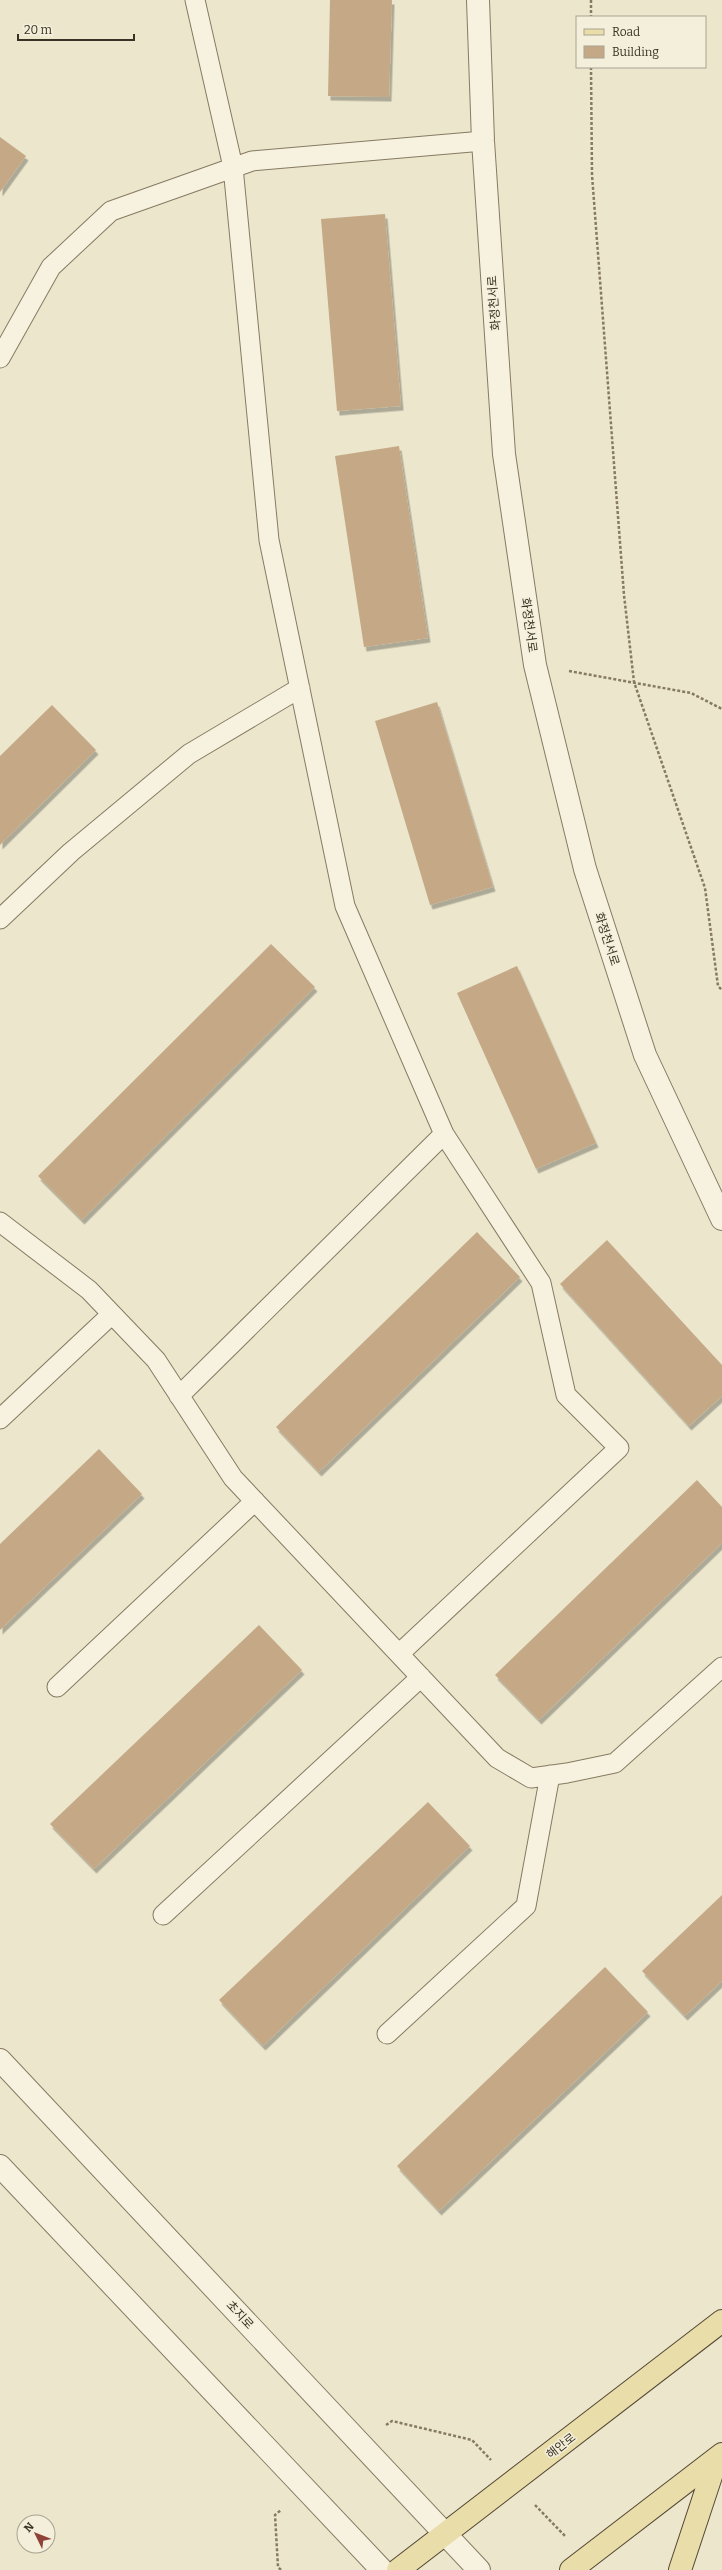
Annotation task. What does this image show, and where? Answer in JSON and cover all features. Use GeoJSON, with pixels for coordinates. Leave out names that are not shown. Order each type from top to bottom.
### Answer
{"type":"FeatureCollection","features":[{"type":"Feature","properties":{"kind":"main road","name":"해안로"},"geometry":{"type":"LineString","coordinates":[[398,2570],[446,2535],[722,2321]]}},
{"type":"Feature","properties":{"kind":"main road"},"geometry":{"type":"LineString","coordinates":[[572,2570],[720,2456]]}},
{"type":"Feature","properties":{"kind":"main road"},"geometry":{"type":"LineString","coordinates":[[680,2570],[720,2456]]}},
{"type":"Feature","properties":{"kind":"street","name":"화정천서로"},"geometry":{"type":"LineString","coordinates":[[478,0],[483,141],[504,454],[535,665],[585,870],[645,1055],[722,1219]]}},
{"type":"Feature","properties":{"kind":"street","name":"초지로"},"geometry":{"type":"LineString","coordinates":[[0,2060],[479,2570]]}},
{"type":"Feature","properties":{"kind":"street"},"geometry":{"type":"LineString","coordinates":[[0,2166],[382,2570]]}},
{"type":"Feature","properties":{"kind":"lane"},"geometry":{"type":"LineString","coordinates":[[195,0],[232,168],[269,540],[345,906],[444,1134],[541,1283],[566,1395],[620,1448],[399,1654]]}},
{"type":"Feature","properties":{"kind":"lane"},"geometry":{"type":"LineString","coordinates":[[0,358],[51,267],[111,211],[252,160],[483,141]]}},
{"type":"Feature","properties":{"kind":"lane"},"geometry":{"type":"LineString","coordinates":[[0,919],[71,852],[189,754],[300,688]]}},
{"type":"Feature","properties":{"kind":"lane"},"geometry":{"type":"LineString","coordinates":[[179,1396],[444,1134]]}},
{"type":"Feature","properties":{"kind":"lane"},"geometry":{"type":"LineString","coordinates":[[0,1222],[89,1290],[156,1360],[233,1478],[497,1758],[531,1778],[615,1763],[722,1667]]}},
{"type":"Feature","properties":{"kind":"lane"},"geometry":{"type":"LineString","coordinates":[[0,1419],[112,1314]]}},
{"type":"Feature","properties":{"kind":"lane"},"geometry":{"type":"LineString","coordinates":[[57,1688],[255,1501]]}},
{"type":"Feature","properties":{"kind":"lane"},"geometry":{"type":"LineString","coordinates":[[163,1915],[421,1677]]}},
{"type":"Feature","properties":{"kind":"lane"},"geometry":{"type":"LineString","coordinates":[[387,2034],[526,1906],[550,1775]]}},
{"type":"Feature","properties":{"kind":"path"},"geometry":{"type":"LineString","coordinates":[[591,0],[591,16]]}},
{"type":"Feature","properties":{"kind":"path"},"geometry":{"type":"LineString","coordinates":[[591,68],[592,175],[624,595],[634,682],[705,888],[718,986],[722,990]]}},
{"type":"Feature","properties":{"kind":"path"},"geometry":{"type":"LineString","coordinates":[[535,665],[691,693],[722,709]]}},
{"type":"Feature","properties":{"kind":"path"},"geometry":{"type":"LineString","coordinates":[[276,2515],[278,2567],[281,2570]]}},
{"type":"Feature","properties":{"kind":"building"},"geometry":{"type":"Polygon","coordinates":[[[330,0],[392,0],[389,97],[328,96],[330,0]]]}},
{"type":"Feature","properties":{"kind":"building"},"geometry":{"type":"Polygon","coordinates":[[[0,137],[26,156],[0,192],[0,137]]]}},
{"type":"Feature","properties":{"kind":"building"},"geometry":{"type":"Polygon","coordinates":[[[385,214],[401,406],[337,411],[321,219],[385,214]]]}},
{"type":"Feature","properties":{"kind":"building"},"geometry":{"type":"Polygon","coordinates":[[[399,446],[428,638],[364,647],[335,456],[399,446]]]}},
{"type":"Feature","properties":{"kind":"building"},"geometry":{"type":"Polygon","coordinates":[[[437,702],[493,887],[430,905],[375,721],[437,702]]]}},
{"type":"Feature","properties":{"kind":"building"},"geometry":{"type":"Polygon","coordinates":[[[52,705],[96,750],[0,845],[0,756],[52,705]]]}},
{"type":"Feature","properties":{"kind":"building"},"geometry":{"type":"Polygon","coordinates":[[[271,944],[315,987],[82,1220],[38,1176],[271,944]]]}},
{"type":"Feature","properties":{"kind":"building"},"geometry":{"type":"Polygon","coordinates":[[[517,966],[596,1143],[536,1169],[457,993],[517,966]]]}},
{"type":"Feature","properties":{"kind":"building"},"geometry":{"type":"Polygon","coordinates":[[[477,1232],[520,1277],[319,1472],[276,1427],[477,1232]]]}},
{"type":"Feature","properties":{"kind":"building"},"geometry":{"type":"Polygon","coordinates":[[[607,1240],[722,1365],[722,1396],[689,1426],[560,1284],[607,1240]]]}},
{"type":"Feature","properties":{"kind":"building"},"geometry":{"type":"Polygon","coordinates":[[[99,1449],[142,1494],[0,1630],[0,1544],[99,1449]]]}},
{"type":"Feature","properties":{"kind":"building"},"geometry":{"type":"Polygon","coordinates":[[[697,1480],[722,1507],[722,1543],[539,1720],[495,1675],[697,1480]]]}},
{"type":"Feature","properties":{"kind":"building"},"geometry":{"type":"Polygon","coordinates":[[[259,1625],[302,1670],[94,1869],[50,1824],[259,1625]]]}},
{"type":"Feature","properties":{"kind":"building"},"geometry":{"type":"Polygon","coordinates":[[[428,1802],[470,1846],[263,2046],[219,2000],[428,1802]]]}},
{"type":"Feature","properties":{"kind":"building"},"geometry":{"type":"Polygon","coordinates":[[[722,1895],[722,1981],[685,2016],[642,1971],[722,1895]]]}},
{"type":"Feature","properties":{"kind":"building"},"geometry":{"type":"Polygon","coordinates":[[[605,1967],[648,2012],[439,2211],[397,2166],[605,1967]]]}}]}
